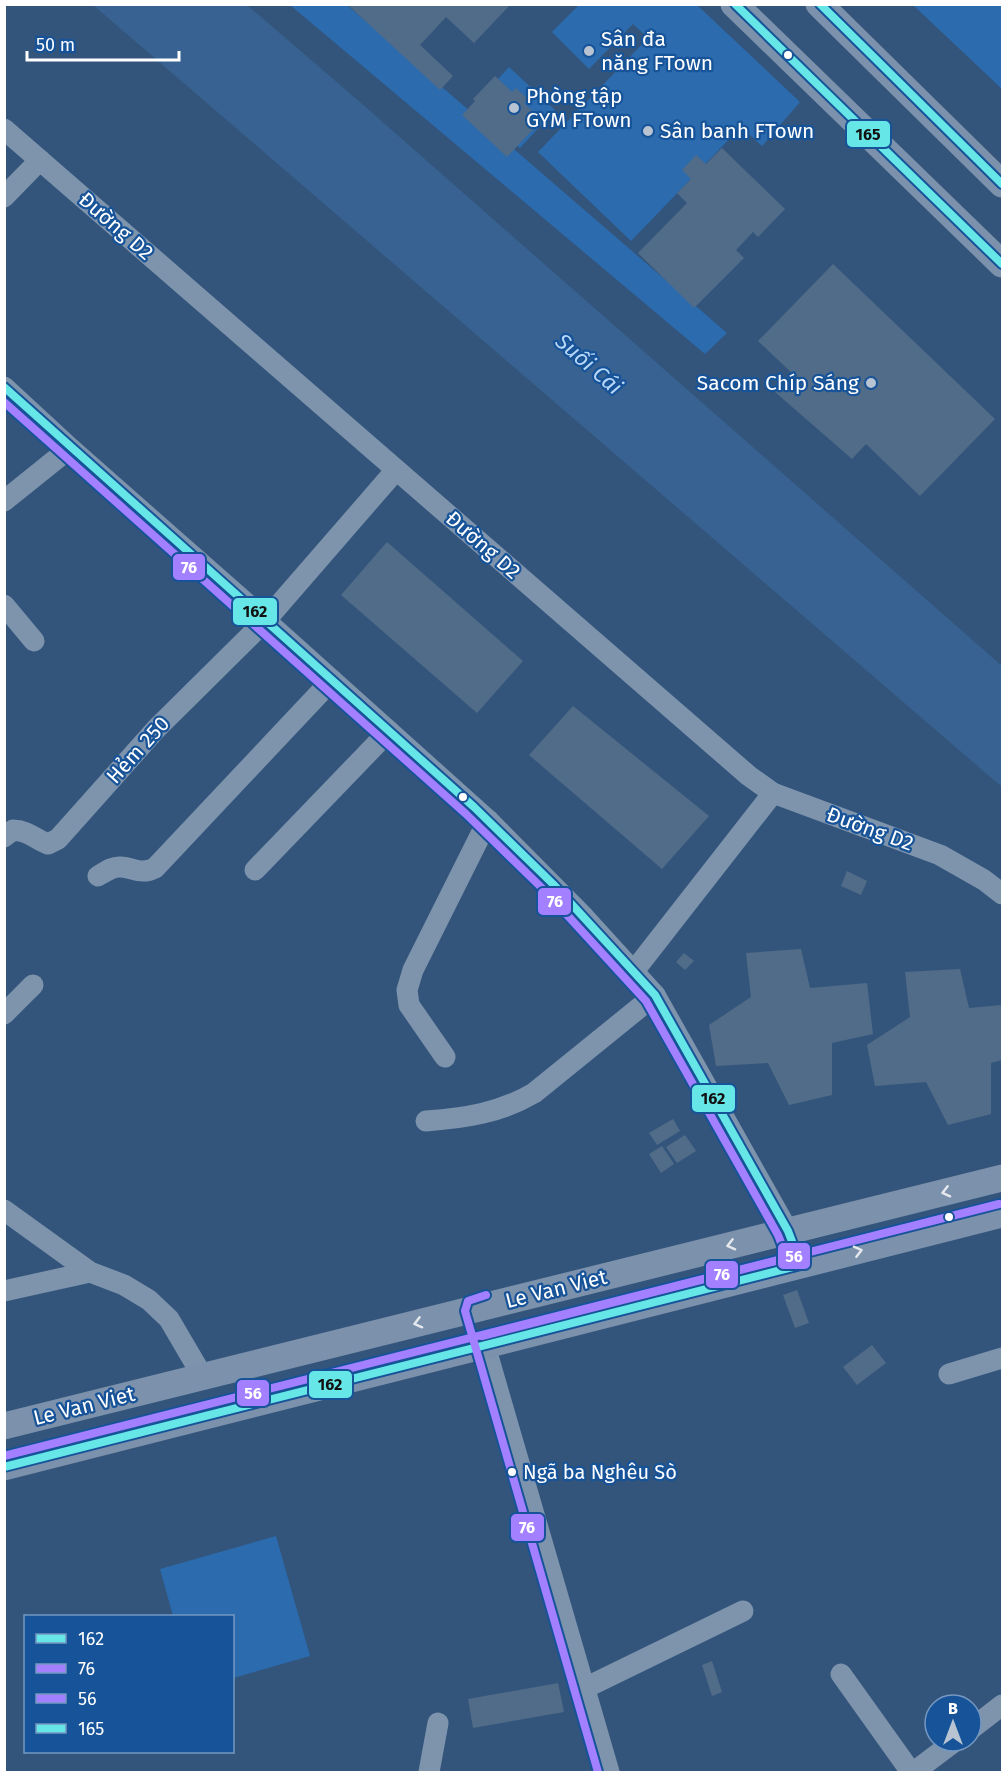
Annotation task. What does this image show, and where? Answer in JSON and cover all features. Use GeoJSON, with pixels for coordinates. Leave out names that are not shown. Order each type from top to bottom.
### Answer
{"type":"FeatureCollection","features":[{"type":"Feature","properties":{"kind":"main road"},"geometry":{"type":"LineString","coordinates":[[734,4],[1002,264]]}},
{"type":"Feature","properties":{"kind":"main road"},"geometry":{"type":"LineString","coordinates":[[819,4],[1002,184]]}},
{"type":"Feature","properties":{"kind":"main road","name":"Le Van Viet"},"geometry":{"type":"LineString","coordinates":[[4,1426],[1002,1178]]}},
{"type":"Feature","properties":{"kind":"main road","name":"Le Van Viet"},"geometry":{"type":"LineString","coordinates":[[4,1467],[1002,1214]]}},
{"type":"Feature","properties":{"kind":"main road"},"geometry":{"type":"LineString","coordinates":[[788,1231],[801,1265]]}},
{"type":"Feature","properties":{"kind":"main road"},"geometry":{"type":"LineString","coordinates":[[475,1309],[485,1346]]}},
{"type":"Feature","properties":{"kind":"street","name":"Đường D2"},"geometry":{"type":"LineString","coordinates":[[4,129],[748,776],[773,793],[940,855],[984,880],[1002,894]]}},
{"type":"Feature","properties":{"kind":"street"},"geometry":{"type":"LineString","coordinates":[[4,197],[40,160]]}},
{"type":"Feature","properties":{"kind":"street"},"geometry":{"type":"LineString","coordinates":[[4,387],[488,820],[584,917],[655,995],[788,1231]]}},
{"type":"Feature","properties":{"kind":"street"},"geometry":{"type":"LineString","coordinates":[[4,501],[70,448]]}},
{"type":"Feature","properties":{"kind":"street"},"geometry":{"type":"LineString","coordinates":[[265,621],[396,470]]}},
{"type":"Feature","properties":{"kind":"street"},"geometry":{"type":"LineString","coordinates":[[4,605],[34,641]]}},
{"type":"Feature","properties":{"kind":"street","name":"Hẻm 250"},"geometry":{"type":"LineString","coordinates":[[4,837],[13,830],[27,831],[40,842],[48,844],[58,839],[157,728],[265,621]]}},
{"type":"Feature","properties":{"kind":"street"},"geometry":{"type":"LineString","coordinates":[[98,876],[115,867],[139,872],[148,872],[154,868],[332,680]]}},
{"type":"Feature","properties":{"kind":"street"},"geometry":{"type":"LineString","coordinates":[[255,870],[389,731]]}},
{"type":"Feature","properties":{"kind":"street"},"geometry":{"type":"LineString","coordinates":[[634,971],[773,793]]}},
{"type":"Feature","properties":{"kind":"street"},"geometry":{"type":"LineString","coordinates":[[445,1057],[409,1005],[407,990],[413,970],[488,820]]}},
{"type":"Feature","properties":{"kind":"street"},"geometry":{"type":"LineString","coordinates":[[4,1014],[33,985]]}},
{"type":"Feature","properties":{"kind":"street"},"geometry":{"type":"LineString","coordinates":[[426,1121],[480,1115],[515,1104],[534,1093],[655,995]]}},
{"type":"Feature","properties":{"kind":"street"},"geometry":{"type":"LineString","coordinates":[[4,1210],[90,1272],[124,1285],[149,1299],[169,1319],[203,1377]]}},
{"type":"Feature","properties":{"kind":"street"},"geometry":{"type":"LineString","coordinates":[[4,1291],[90,1272]]}},
{"type":"Feature","properties":{"kind":"street"},"geometry":{"type":"LineString","coordinates":[[485,1346],[609,1773]]}},
{"type":"Feature","properties":{"kind":"street"},"geometry":{"type":"LineString","coordinates":[[949,1374],[1002,1358]]}},
{"type":"Feature","properties":{"kind":"street"},"geometry":{"type":"LineString","coordinates":[[583,1689],[742,1611]]}},
{"type":"Feature","properties":{"kind":"street"},"geometry":{"type":"LineString","coordinates":[[841,1674],[913,1773],[940,1753]]}},
{"type":"Feature","properties":{"kind":"street"},"geometry":{"type":"LineString","coordinates":[[983,1720],[1002,1705]]}},
{"type":"Feature","properties":{"kind":"street"},"geometry":{"type":"LineString","coordinates":[[429,1773],[438,1723]]}},
{"type":"Feature","properties":{"kind":"shaded area"},"geometry":{"type":"Polygon","coordinates":[[[290,5],[347,5],[727,333],[705,354],[290,5]]]}},
{"type":"Feature","properties":{"kind":"shaded area","name":"Sân banh FTown"},"geometry":{"type":"Polygon","coordinates":[[[579,5],[697,5],[800,102],[762,146],[741,127],[631,241],[538,152],[648,38],[633,24],[589,69],[552,32],[579,5]]]}},
{"type":"Feature","properties":{"kind":"shaded area"},"geometry":{"type":"Polygon","coordinates":[[[913,5],[1002,5],[1002,89],[913,5]]]}},
{"type":"Feature","properties":{"kind":"shaded area","name":"Phòng tập GYM FTown"},"geometry":{"type":"Polygon","coordinates":[[[509,67],[555,110],[520,148],[474,105],[509,67]]]}},
{"type":"Feature","properties":{"kind":"shaded area"},"geometry":{"type":"Polygon","coordinates":[[[276,1536],[310,1656],[234,1678],[234,1615],[173,1615],[160,1569],[276,1536]]]}},
{"type":"Feature","properties":{"kind":"water","name":"Suối Cái"},"geometry":{"type":"Polygon","coordinates":[[[93,5],[247,5],[353,96],[1002,666],[1002,787],[93,5]]]}},
{"type":"Feature","properties":{"kind":"building"},"geometry":{"type":"Polygon","coordinates":[[[348,5],[510,5],[474,43],[446,17],[420,45],[453,76],[440,90],[348,5]]]}},
{"type":"Feature","properties":{"kind":"building","name":"Phòng tập GYM FTown"},"geometry":{"type":"Polygon","coordinates":[[[495,76],[512,92],[516,88],[528,99],[524,103],[542,120],[507,157],[462,115],[475,101],[473,99],[495,76]]]}},
{"type":"Feature","properties":{"kind":"building"},"geometry":{"type":"Polygon","coordinates":[[[722,148],[785,209],[758,237],[753,232],[736,250],[744,258],[694,308],[638,253],[687,203],[677,193],[691,179],[682,170],[696,155],[706,164],[722,148]]]}},
{"type":"Feature","properties":{"kind":"building","name":"Sacom Chíp Sáng"},"geometry":{"type":"Polygon","coordinates":[[[833,264],[995,419],[920,496],[866,444],[852,459],[775,392],[793,374],[758,341],[833,264]]]}},
{"type":"Feature","properties":{"kind":"building"},"geometry":{"type":"Polygon","coordinates":[[[387,542],[523,661],[477,713],[341,595],[387,542]]]}},
{"type":"Feature","properties":{"kind":"building"},"geometry":{"type":"Polygon","coordinates":[[[573,706],[709,816],[662,869],[529,755],[573,706]]]}},
{"type":"Feature","properties":{"kind":"building"},"geometry":{"type":"Polygon","coordinates":[[[847,871],[867,881],[861,895],[841,886],[847,871]]]}},
{"type":"Feature","properties":{"kind":"building"},"geometry":{"type":"Polygon","coordinates":[[[801,949],[810,988],[867,983],[873,1034],[832,1043],[832,1095],[789,1105],[768,1063],[716,1066],[709,1025],[751,997],[746,953],[801,949]]]}},
{"type":"Feature","properties":{"kind":"building"},"geometry":{"type":"Polygon","coordinates":[[[684,953],[694,961],[685,970],[676,962],[684,953]]]}},
{"type":"Feature","properties":{"kind":"building"},"geometry":{"type":"Polygon","coordinates":[[[960,969],[969,1008],[1002,1005],[1002,1060],[991,1063],[991,1114],[948,1125],[926,1082],[875,1086],[867,1045],[910,1017],[905,972],[960,969]]]}},
{"type":"Feature","properties":{"kind":"building"},"geometry":{"type":"Polygon","coordinates":[[[673,1119],[680,1131],[657,1145],[649,1133],[673,1119]]]}},
{"type":"Feature","properties":{"kind":"building"},"geometry":{"type":"Polygon","coordinates":[[[685,1135],[696,1151],[677,1163],[666,1147],[685,1135]]]}},
{"type":"Feature","properties":{"kind":"building"},"geometry":{"type":"Polygon","coordinates":[[[662,1146],[674,1164],[661,1173],[649,1154],[662,1146]]]}},
{"type":"Feature","properties":{"kind":"building"},"geometry":{"type":"Polygon","coordinates":[[[797,1290],[809,1323],[795,1328],[783,1295],[797,1290]]]}},
{"type":"Feature","properties":{"kind":"building"},"geometry":{"type":"Polygon","coordinates":[[[872,1345],[886,1363],[857,1385],[843,1367],[872,1345]]]}},
{"type":"Feature","properties":{"kind":"building"},"geometry":{"type":"Polygon","coordinates":[[[712,1661],[722,1692],[712,1696],[702,1665],[712,1661]]]}},
{"type":"Feature","properties":{"kind":"building"},"geometry":{"type":"Polygon","coordinates":[[[558,1683],[564,1712],[473,1728],[468,1699],[558,1683]]]}},
{"type":"Feature","properties":{"kind":"transit line","name":"165"},"geometry":{"type":"LineString","coordinates":[[735,4],[1002,264]]}},
{"type":"Feature","properties":{"kind":"transit line","name":"165"},"geometry":{"type":"LineString","coordinates":[[820,4],[1002,184]]}},
{"type":"Feature","properties":{"kind":"transit line","name":"162"},"geometry":{"type":"LineString","coordinates":[[4,387],[474,807],[553,884],[655,995],[788,1231],[801,1265],[4,1467]]}},
{"type":"Feature","properties":{"kind":"transit line","name":"76"},"geometry":{"type":"LineString","coordinates":[[4,402],[466,814],[546,892],[646,1001],[778,1235],[787,1258],[482,1336]]}},
{"type":"Feature","properties":{"kind":"transit line","name":"56"},"geometry":{"type":"LineString","coordinates":[[4,1456],[999,1204]]}},
{"type":"Feature","properties":{"kind":"transit line","name":"76"},"geometry":{"type":"LineString","coordinates":[[486,1295],[468,1301],[465,1311],[598,1772]]}},
{"type":"Feature","properties":{"kind":"place","name":"Sân đa năng FTown"},"geometry":{"type":"Point","coordinates":[589,51]}},
{"type":"Feature","properties":{"kind":"place","name":"Phòng tập GYM FTown"},"geometry":{"type":"Point","coordinates":[514,108]}},
{"type":"Feature","properties":{"kind":"place","name":"Sân banh FTown"},"geometry":{"type":"Point","coordinates":[648,131]}},
{"type":"Feature","properties":{"kind":"place","name":"Sacom Chíp Sáng"},"geometry":{"type":"Point","coordinates":[871,383]}},
{"type":"Feature","properties":{"kind":"place","name":"Ngã ba Nghêu Sò"},"geometry":{"type":"Point","coordinates":[512,1472]}}]}
